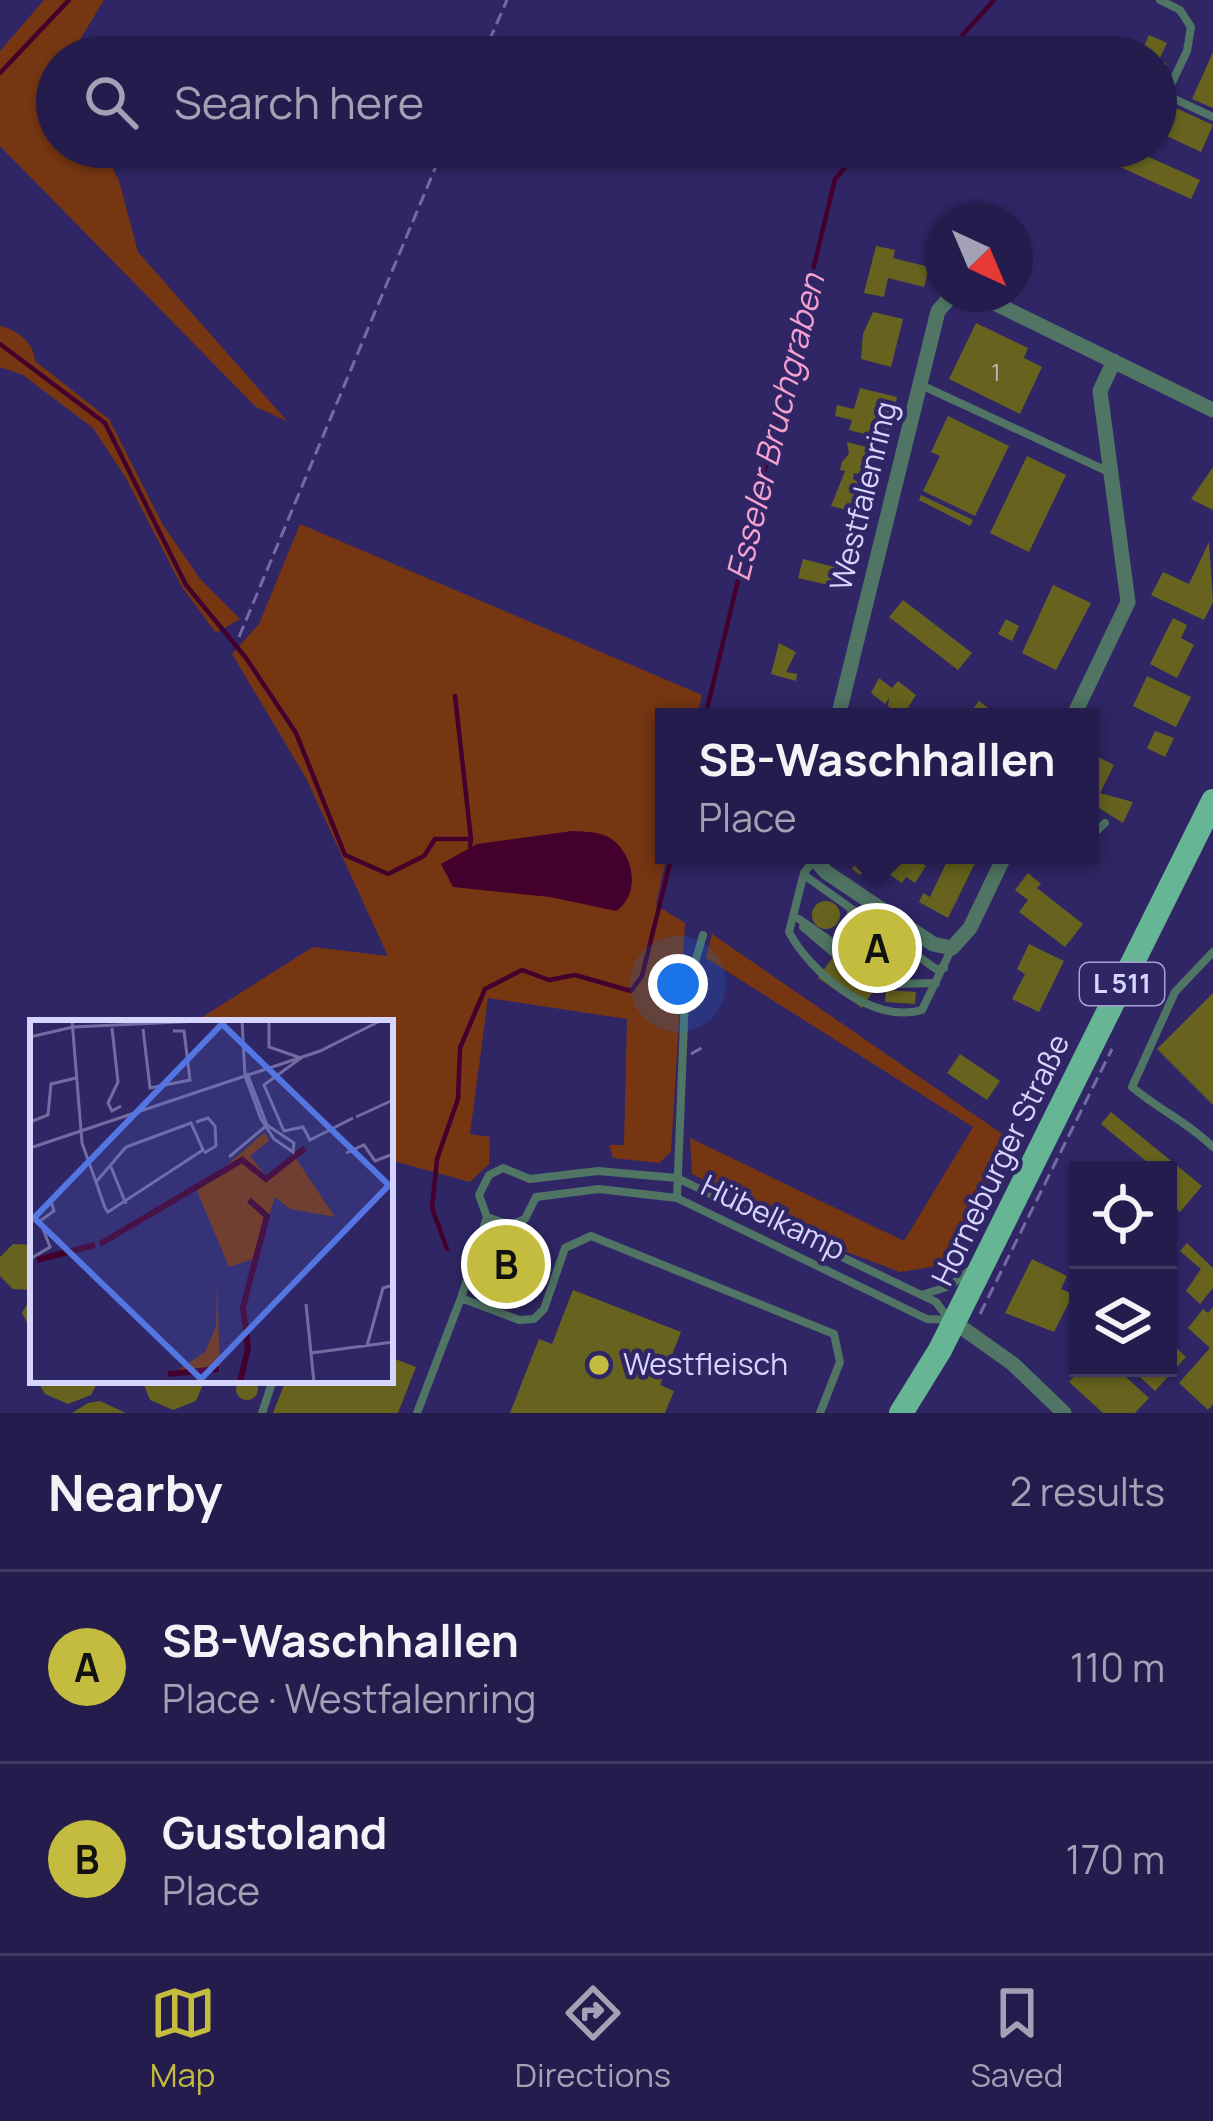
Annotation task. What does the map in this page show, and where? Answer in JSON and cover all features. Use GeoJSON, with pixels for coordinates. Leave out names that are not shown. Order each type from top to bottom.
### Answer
{"type":"FeatureCollection","features":[{"type":"Feature","properties":{"kind":"main road","name":"Horneburger Straße"},"geometry":{"type":"LineString","coordinates":[[901,1413],[988,1251],[1213,801]]}},
{"type":"Feature","properties":{"kind":"street","name":"Westfalenring"},"geometry":{"type":"LineString","coordinates":[[840,708],[938,312]]}},
{"type":"Feature","properties":{"kind":"street"},"geometry":{"type":"LineString","coordinates":[[1013,312],[1213,410]]}},
{"type":"Feature","properties":{"kind":"street"},"geometry":{"type":"LineString","coordinates":[[1077,708],[1128,602],[1100,392],[1114,361]]}},
{"type":"Feature","properties":{"kind":"street"},"geometry":{"type":"LineString","coordinates":[[811,864],[934,944],[952,948],[970,928],[1001,864]]}},
{"type":"Feature","properties":{"kind":"street"},"geometry":{"type":"LineString","coordinates":[[952,1321],[1003,1355],[1064,1413]]}},
{"type":"Feature","properties":{"kind":"lane"},"geometry":{"type":"LineString","coordinates":[[1160,0],[1180,10],[1191,27],[1177,72]]}},
{"type":"Feature","properties":{"kind":"lane"},"geometry":{"type":"LineString","coordinates":[[1177,100],[1213,117]]}},
{"type":"Feature","properties":{"kind":"lane"},"geometry":{"type":"LineString","coordinates":[[920,384],[1110,472]]}},
{"type":"Feature","properties":{"kind":"lane"},"geometry":{"type":"LineString","coordinates":[[1099,829],[1105,823]]}},
{"type":"Feature","properties":{"kind":"lane"},"geometry":{"type":"LineString","coordinates":[[809,864],[788,932],[801,954],[866,1002],[909,1014],[922,1010],[952,948]]}},
{"type":"Feature","properties":{"kind":"lane"},"geometry":{"type":"LineString","coordinates":[[810,864],[856,915],[936,969],[945,968]]}},
{"type":"Feature","properties":{"kind":"lane"},"geometry":{"type":"LineString","coordinates":[[849,955],[856,915]]}},
{"type":"Feature","properties":{"kind":"lane"},"geometry":{"type":"LineString","coordinates":[[856,915],[862,974],[878,985],[938,983]]}},
{"type":"Feature","properties":{"kind":"lane"},"geometry":{"type":"LineString","coordinates":[[796,916],[890,983]]}},
{"type":"Feature","properties":{"kind":"lane"},"geometry":{"type":"LineString","coordinates":[[796,916],[834,955],[849,966],[862,965]]}},
{"type":"Feature","properties":{"kind":"lane"},"geometry":{"type":"LineString","coordinates":[[862,965],[871,925]]}},
{"type":"Feature","properties":{"kind":"lane"},"geometry":{"type":"LineString","coordinates":[[879,976],[883,933]]}},
{"type":"Feature","properties":{"kind":"lane"},"geometry":{"type":"LineString","coordinates":[[676,1198],[686,997],[704,935]]}},
{"type":"Feature","properties":{"kind":"lane"},"geometry":{"type":"LineString","coordinates":[[890,983],[892,940]]}},
{"type":"Feature","properties":{"kind":"lane"},"geometry":{"type":"LineString","coordinates":[[1213,952],[1175,992],[1132,1087],[1166,1116],[1191,1125],[1213,1147]]}},
{"type":"Feature","properties":{"kind":"lane","name":"Hübelkamp"},"geometry":{"type":"LineString","coordinates":[[513,1168],[530,1178],[598,1171],[677,1178],[921,1294],[944,1309],[952,1321],[927,1319],[676,1198],[598,1189],[536,1197],[531,1213],[518,1223],[502,1225],[487,1216],[479,1195],[489,1175],[513,1168]]}},
{"type":"Feature","properties":{"kind":"lane"},"geometry":{"type":"LineString","coordinates":[[598,1171],[598,1189]]}},
{"type":"Feature","properties":{"kind":"lane"},"geometry":{"type":"LineString","coordinates":[[530,1178],[536,1197]]}},
{"type":"Feature","properties":{"kind":"lane"},"geometry":{"type":"LineString","coordinates":[[417,1413],[487,1216]]}},
{"type":"Feature","properties":{"kind":"lane"},"geometry":{"type":"LineString","coordinates":[[461,1298],[520,1320],[534,1319],[544,1309],[565,1248],[591,1236],[834,1334],[840,1362],[820,1413]]}},
{"type":"Feature","properties":{"kind":"lane"},"geometry":{"type":"LineString","coordinates":[[921,1294],[962,1278],[988,1251]]}},
{"type":"Feature","properties":{"kind":"lane"},"geometry":{"type":"LineString","coordinates":[[262,1413],[272,1383]]}},
{"type":"Feature","properties":{"kind":"path"},"geometry":{"type":"LineString","coordinates":[[491,36],[507,0]]}},
{"type":"Feature","properties":{"kind":"path"},"geometry":{"type":"LineString","coordinates":[[239,637],[435,168]]}},
{"type":"Feature","properties":{"kind":"path"},"geometry":{"type":"LineString","coordinates":[[683,1054],[705,1046]]}},
{"type":"Feature","properties":{"kind":"shaded area"},"geometry":{"type":"Polygon","coordinates":[[[44,0],[104,0],[82,36],[36,36],[36,168],[112,168],[138,252],[287,421],[256,407],[0,146],[0,51],[44,0]]]}},
{"type":"Feature","properties":{"kind":"shaded area"},"geometry":{"type":"Polygon","coordinates":[[[0,326],[24,338],[35,361],[109,419],[163,525],[201,580],[240,619],[216,633],[182,587],[126,478],[93,428],[23,375],[0,367],[0,326]]]}},
{"type":"Feature","properties":{"kind":"shaded area"},"geometry":{"type":"Polygon","coordinates":[[[300,524],[702,695],[699,708],[655,708],[655,864],[665,864],[656,905],[685,923],[671,1152],[659,1163],[613,1158],[609,1145],[624,1145],[627,1019],[488,998],[470,1134],[490,1137],[489,1164],[470,1182],[393,1161],[393,1020],[198,1020],[313,947],[388,956],[306,778],[232,654],[259,624],[300,524]]]}},
{"type":"Feature","properties":{"kind":"shaded area"},"geometry":{"type":"Polygon","coordinates":[[[572,831],[608,837],[626,856],[631,886],[616,911],[550,897],[453,887],[441,864],[477,844],[572,831]]]}},
{"type":"Feature","properties":{"kind":"shaded area"},"geometry":{"type":"Polygon","coordinates":[[[712,934],[1011,1140],[959,1246],[932,1267],[900,1272],[847,1252],[692,1174],[690,1138],[904,1241],[973,1127],[706,958],[712,934]]]}},
{"type":"Feature","properties":{"kind":"building"},"geometry":{"type":"Polygon","coordinates":[[[1213,52],[1213,108],[1192,99],[1213,52]]]}},
{"type":"Feature","properties":{"kind":"building"},"geometry":{"type":"Polygon","coordinates":[[[1177,109],[1213,125],[1201,152],[1177,141],[1177,109]]]}},
{"type":"Feature","properties":{"kind":"building"},"geometry":{"type":"Polygon","coordinates":[[[1122,168],[1173,168],[1200,180],[1191,199],[1122,168]]]}},
{"type":"Feature","properties":{"kind":"building"},"geometry":{"type":"Polygon","coordinates":[[[876,246],[895,250],[893,258],[925,266],[924,287],[888,278],[884,297],[864,293],[876,246]]]}},
{"type":"Feature","properties":{"kind":"building"},"geometry":{"type":"Polygon","coordinates":[[[873,312],[903,319],[891,367],[861,359],[863,334],[873,312]]]}},
{"type":"Feature","properties":{"kind":"building"},"geometry":{"type":"Polygon","coordinates":[[[976,323],[1028,348],[1024,358],[1042,367],[1020,414],[949,379],[976,323]]]}},
{"type":"Feature","properties":{"kind":"building"},"geometry":{"type":"Polygon","coordinates":[[[860,388],[897,397],[887,440],[849,430],[852,420],[835,416],[837,405],[854,409],[860,388]]]}},
{"type":"Feature","properties":{"kind":"building"},"geometry":{"type":"Polygon","coordinates":[[[948,416],[1009,446],[975,516],[923,491],[940,456],[931,452],[948,416]]]}},
{"type":"Feature","properties":{"kind":"building"},"geometry":{"type":"Polygon","coordinates":[[[847,442],[874,449],[868,476],[854,473],[853,479],[865,486],[859,513],[831,506],[845,471],[840,470],[849,454],[847,442]]]}},
{"type":"Feature","properties":{"kind":"building"},"geometry":{"type":"Polygon","coordinates":[[[1027,456],[1066,475],[1029,552],[990,533],[1027,456]]]}},
{"type":"Feature","properties":{"kind":"building"},"geometry":{"type":"Polygon","coordinates":[[[1213,467],[1213,510],[1191,499],[1213,467]]]}},
{"type":"Feature","properties":{"kind":"building"},"geometry":{"type":"Polygon","coordinates":[[[921,495],[973,520],[970,526],[919,500],[921,495]]]}},
{"type":"Feature","properties":{"kind":"building"},"geometry":{"type":"Polygon","coordinates":[[[1209,542],[1213,602],[1204,620],[1151,595],[1163,572],[1189,584],[1209,542]]]}},
{"type":"Feature","properties":{"kind":"building"},"geometry":{"type":"Polygon","coordinates":[[[803,559],[854,572],[850,590],[798,578],[803,559]]]}},
{"type":"Feature","properties":{"kind":"building"},"geometry":{"type":"Polygon","coordinates":[[[1053,585],[1091,603],[1056,670],[1022,653],[1053,585]]]}},
{"type":"Feature","properties":{"kind":"building"},"geometry":{"type":"Polygon","coordinates":[[[903,600],[972,653],[958,670],[889,617],[903,600]]]}},
{"type":"Feature","properties":{"kind":"building"},"geometry":{"type":"Polygon","coordinates":[[[1173,618],[1187,625],[1181,638],[1194,645],[1177,678],[1150,664],[1173,618]]]}},
{"type":"Feature","properties":{"kind":"building"},"geometry":{"type":"Polygon","coordinates":[[[1006,619],[1019,626],[1012,641],[998,634],[1006,619]]]}},
{"type":"Feature","properties":{"kind":"building"},"geometry":{"type":"Polygon","coordinates":[[[779,643],[796,652],[786,672],[797,674],[796,681],[771,674],[779,643]]]}},
{"type":"Feature","properties":{"kind":"building"},"geometry":{"type":"Polygon","coordinates":[[[1147,676],[1191,697],[1176,727],[1133,706],[1147,676]]]}},
{"type":"Feature","properties":{"kind":"building"},"geometry":{"type":"Polygon","coordinates":[[[879,678],[892,688],[898,681],[916,695],[908,708],[891,708],[889,698],[885,704],[871,693],[879,678]]]}},
{"type":"Feature","properties":{"kind":"building"},"geometry":{"type":"Polygon","coordinates":[[[1155,731],[1174,738],[1165,757],[1147,748],[1155,731]]]}},
{"type":"Feature","properties":{"kind":"building"},"geometry":{"type":"Polygon","coordinates":[[[1099,758],[1114,765],[1100,793],[1133,802],[1123,823],[1099,808],[1099,758]]]}},
{"type":"Feature","properties":{"kind":"building"},"geometry":{"type":"Polygon","coordinates":[[[855,864],[868,864],[860,875],[852,869],[855,864]]]}},
{"type":"Feature","properties":{"kind":"building"},"geometry":{"type":"Polygon","coordinates":[[[946,864],[975,864],[948,918],[919,902],[923,893],[930,897],[946,864]]]}},
{"type":"Feature","properties":{"kind":"building"},"geometry":{"type":"Polygon","coordinates":[[[877,866],[926,866],[915,883],[906,877],[902,883],[877,866]]]}},
{"type":"Feature","properties":{"kind":"building"},"geometry":{"type":"Polygon","coordinates":[[[1028,873],[1041,884],[1037,888],[1083,924],[1065,947],[1019,912],[1028,900],[1015,890],[1028,873]]]}},
{"type":"Feature","properties":{"kind":"building"},"geometry":{"type":"Polygon","coordinates":[[[826,901],[836,905],[840,915],[836,925],[826,929],[816,925],[812,915],[816,905],[826,901]]]}},
{"type":"Feature","properties":{"kind":"building"},"geometry":{"type":"Polygon","coordinates":[[[1029,944],[1064,961],[1039,1012],[1012,999],[1025,974],[1017,969],[1029,944]]]}},
{"type":"Feature","properties":{"kind":"building"},"geometry":{"type":"Polygon","coordinates":[[[837,951],[852,962],[847,969],[860,978],[865,971],[880,981],[862,1008],[818,978],[837,951]]]}},
{"type":"Feature","properties":{"kind":"building"},"geometry":{"type":"Polygon","coordinates":[[[886,990],[916,992],[915,1004],[885,1002],[886,990]]]}},
{"type":"Feature","properties":{"kind":"building"},"geometry":{"type":"Polygon","coordinates":[[[1213,993],[1213,1105],[1157,1049],[1213,993]]]}},
{"type":"Feature","properties":{"kind":"building"},"geometry":{"type":"Polygon","coordinates":[[[960,1054],[1000,1081],[987,1100],[947,1073],[960,1054]]]}},
{"type":"Feature","properties":{"kind":"building"},"geometry":{"type":"Polygon","coordinates":[[[1111,1112],[1171,1161],[1146,1161],[1101,1124],[1111,1112]]]}},
{"type":"Feature","properties":{"kind":"building"},"geometry":{"type":"Polygon","coordinates":[[[1177,1166],[1202,1186],[1180,1212],[1177,1210],[1177,1166]]]}},
{"type":"Feature","properties":{"kind":"building"},"geometry":{"type":"Polygon","coordinates":[[[495,1238],[531,1253],[518,1289],[481,1275],[495,1238]]]}},
{"type":"Feature","properties":{"kind":"building"},"geometry":{"type":"Polygon","coordinates":[[[1187,1243],[1213,1268],[1213,1288],[1200,1304],[1186,1291],[1201,1269],[1180,1251],[1187,1243]]]}},
{"type":"Feature","properties":{"kind":"building"},"geometry":{"type":"Polygon","coordinates":[[[13,1244],[30,1245],[30,1290],[13,1289],[0,1276],[0,1257],[13,1244]]]}},
{"type":"Feature","properties":{"kind":"building"},"geometry":{"type":"Polygon","coordinates":[[[1032,1259],[1067,1276],[1061,1289],[1069,1292],[1069,1302],[1054,1332],[1005,1313],[1032,1259]]]}},
{"type":"Feature","properties":{"kind":"building","name":"Westfleisch"},"geometry":{"type":"Polygon","coordinates":[[[573,1290],[681,1332],[660,1385],[674,1391],[665,1413],[510,1413],[539,1339],[552,1344],[573,1290]]]}},
{"type":"Feature","properties":{"kind":"building"},"geometry":{"type":"Polygon","coordinates":[[[30,1299],[30,1328],[22,1313],[30,1299]]]}},
{"type":"Feature","properties":{"kind":"building"},"geometry":{"type":"Polygon","coordinates":[[[1213,1307],[1213,1404],[1208,1410],[1179,1383],[1210,1348],[1188,1328],[1203,1309],[1208,1313],[1213,1307]]]}},
{"type":"Feature","properties":{"kind":"building"},"geometry":{"type":"Polygon","coordinates":[[[393,1358],[416,1367],[398,1413],[273,1413],[285,1383],[393,1383],[393,1358]]]}},
{"type":"Feature","properties":{"kind":"building"},"geometry":{"type":"Polygon","coordinates":[[[1074,1377],[1126,1377],[1149,1398],[1135,1413],[1103,1413],[1069,1382],[1074,1377]]]}},
{"type":"Feature","properties":{"kind":"building"},"geometry":{"type":"Polygon","coordinates":[[[1140,1377],[1168,1377],[1155,1391],[1140,1377]]]}},
{"type":"Feature","properties":{"kind":"building"},"geometry":{"type":"Polygon","coordinates":[[[39,1383],[97,1383],[91,1395],[68,1404],[45,1394],[39,1383]]]}},
{"type":"Feature","properties":{"kind":"building"},"geometry":{"type":"Polygon","coordinates":[[[143,1383],[204,1383],[196,1401],[173,1410],[150,1400],[143,1383]]]}},
{"type":"Feature","properties":{"kind":"building"},"geometry":{"type":"Polygon","coordinates":[[[238,1383],[256,1383],[255,1397],[239,1397],[238,1383]]]}},
{"type":"Feature","properties":{"kind":"building"},"geometry":{"type":"Polygon","coordinates":[[[100,1401],[126,1413],[72,1413],[88,1403],[100,1401]]]}},
{"type":"Feature","properties":{"kind":"waterway"},"geometry":{"type":"LineString","coordinates":[[0,73],[69,0]]}},
{"type":"Feature","properties":{"kind":"waterway","name":"Esseler Bruchgraben"},"geometry":{"type":"LineString","coordinates":[[962,36],[994,0]]}},
{"type":"Feature","properties":{"kind":"waterway","name":"Esseler Bruchgraben"},"geometry":{"type":"LineString","coordinates":[[707,708],[835,179],[845,168]]}},
{"type":"Feature","properties":{"kind":"waterway"},"geometry":{"type":"LineString","coordinates":[[0,344],[105,423],[186,585],[246,658],[296,733],[345,855],[388,874],[424,856],[435,839],[471,839],[470,846]]}},
{"type":"Feature","properties":{"kind":"waterway"},"geometry":{"type":"LineString","coordinates":[[455,696],[471,839]]}},
{"type":"Feature","properties":{"kind":"waterway","name":"Esseler Bruchgraben"},"geometry":{"type":"LineString","coordinates":[[447,1249],[432,1208],[437,1159],[458,1099],[460,1048],[485,989],[522,970],[549,980],[575,975],[631,991],[642,976],[670,864]]}},
{"type":"Feature","properties":{"kind":"place","name":"SB-Waschhallen"},"geometry":{"type":"Point","coordinates":[877,948]}},
{"type":"Feature","properties":{"kind":"place","name":"Gustoland"},"geometry":{"type":"Point","coordinates":[506,1264]}},
{"type":"Feature","properties":{"kind":"place","name":"Westfleisch"},"geometry":{"type":"Point","coordinates":[599,1365]}}]}
